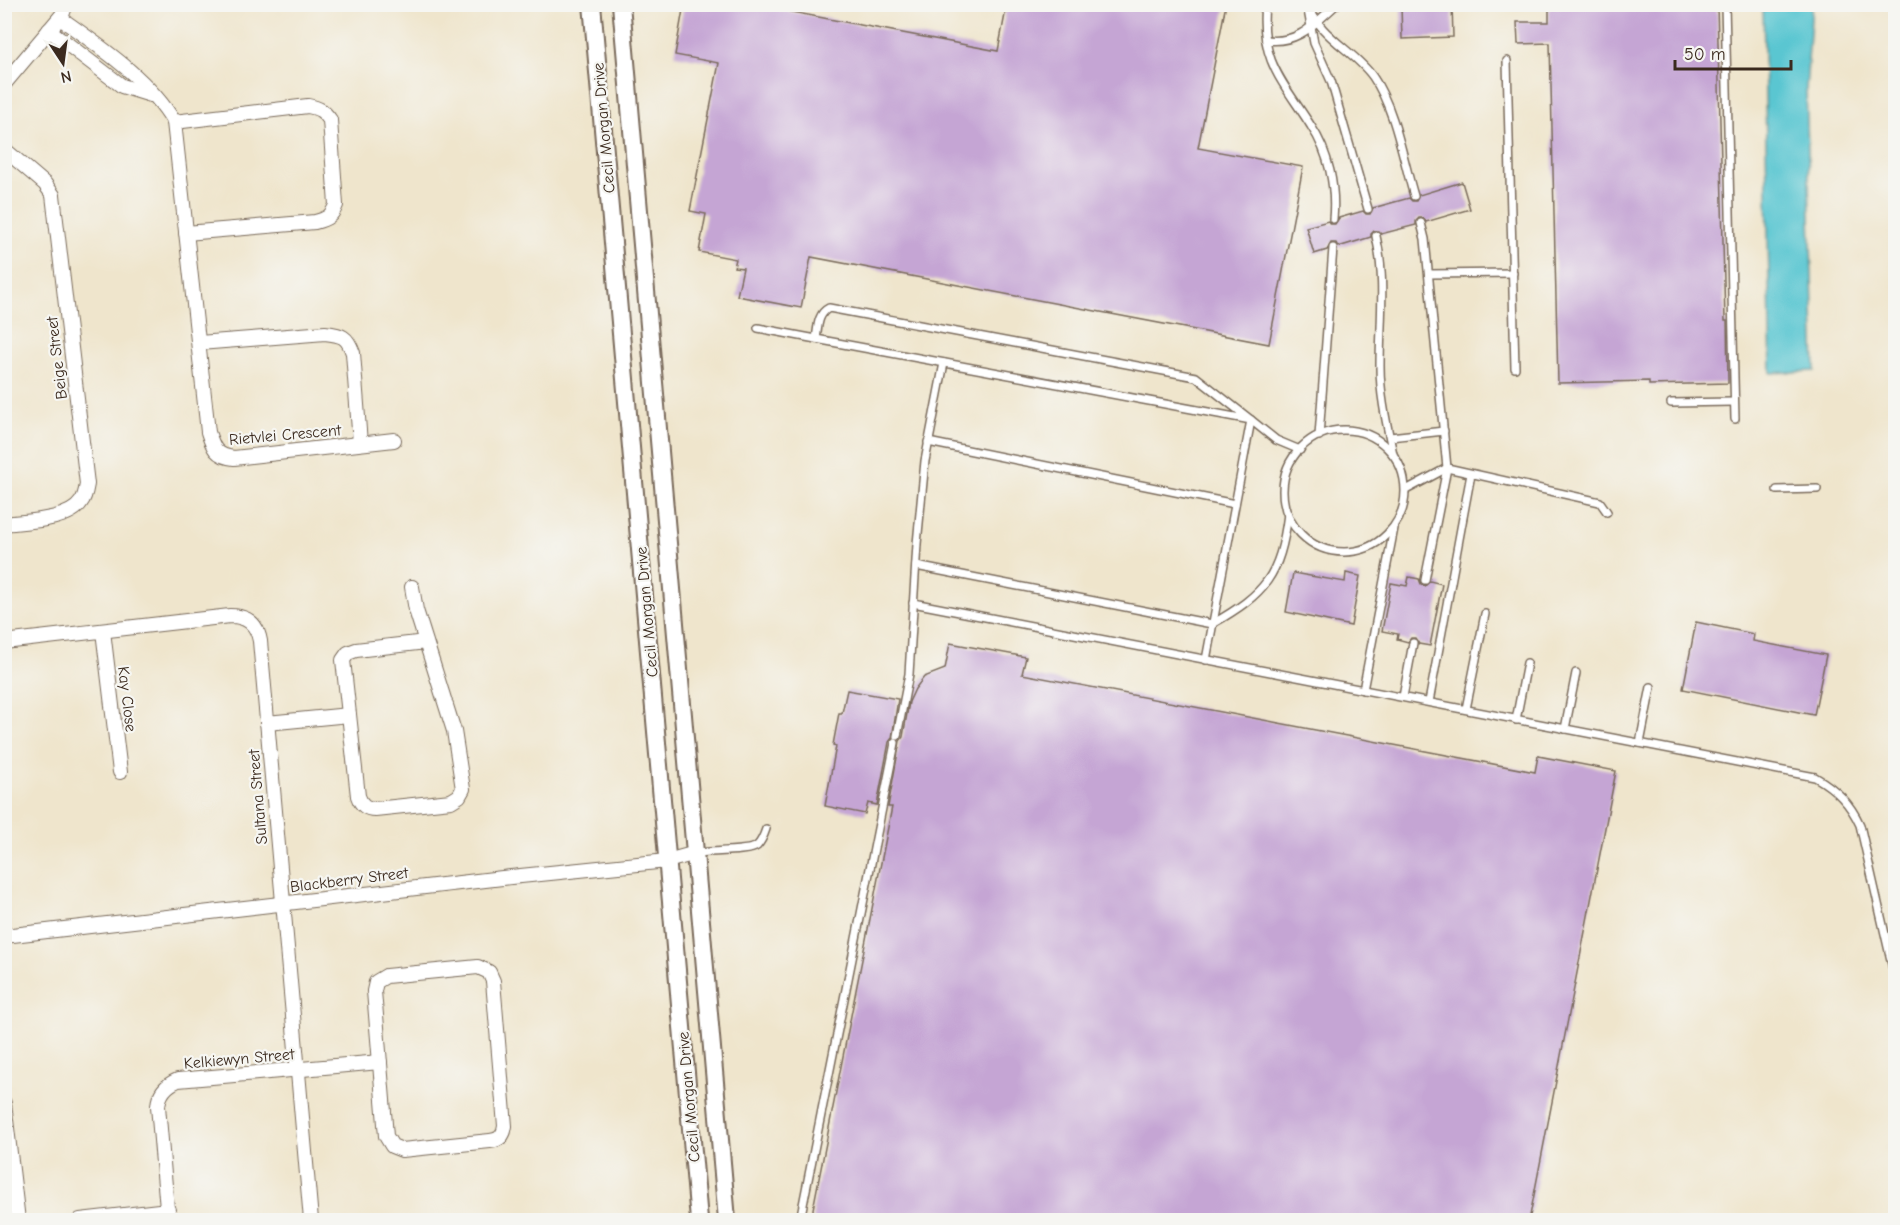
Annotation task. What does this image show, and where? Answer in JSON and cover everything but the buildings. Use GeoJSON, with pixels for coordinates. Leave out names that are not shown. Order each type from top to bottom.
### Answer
{"type":"FeatureCollection","features":[{"type":"Feature","properties":{"kind":"street"},"geometry":{"type":"LineString","coordinates":[[4,84],[60,18],[66,4]]}},
{"type":"Feature","properties":{"kind":"street","name":"Cecil Morgan Drive"},"geometry":{"type":"LineString","coordinates":[[592,4],[699,1221]]}},
{"type":"Feature","properties":{"kind":"street","name":"Cecil Morgan Drive"},"geometry":{"type":"LineString","coordinates":[[621,4],[727,1221]]}},
{"type":"Feature","properties":{"kind":"street"},"geometry":{"type":"LineString","coordinates":[[60,18],[132,74],[163,105],[174,122],[308,106],[317,107],[325,112],[330,120],[336,205],[333,213],[326,219],[315,222],[186,233]]}},
{"type":"Feature","properties":{"kind":"street"},"geometry":{"type":"LineString","coordinates":[[49,30],[122,86],[155,97]]}},
{"type":"Feature","properties":{"kind":"street","name":"Rietvlei Crescent"},"geometry":{"type":"LineString","coordinates":[[174,122],[208,432],[217,454],[234,458],[394,440]]}},
{"type":"Feature","properties":{"kind":"street","name":"Beige Street"},"geometry":{"type":"LineString","coordinates":[[4,149],[45,184],[53,195],[87,484],[81,503],[64,514],[4,524]]}},
{"type":"Feature","properties":{"kind":"street","name":"Rietvlei Crescent"},"geometry":{"type":"LineString","coordinates":[[199,344],[325,333],[340,334],[349,342],[353,353],[360,443]]}},
{"type":"Feature","properties":{"kind":"street"},"geometry":{"type":"LineString","coordinates":[[412,587],[416,610],[454,731],[463,784],[459,796],[451,801],[375,809],[363,806],[358,796],[343,664],[348,653],[356,650],[426,642]]}},
{"type":"Feature","properties":{"kind":"street","name":"Sultana Street"},"geometry":{"type":"LineString","coordinates":[[4,642],[230,616],[246,618],[252,622],[259,634],[311,1221]]}},
{"type":"Feature","properties":{"kind":"street","name":"Kay Close"},"geometry":{"type":"LineString","coordinates":[[103,631],[120,772]]}},
{"type":"Feature","properties":{"kind":"street"},"geometry":{"type":"LineString","coordinates":[[267,723],[349,715]]}},
{"type":"Feature","properties":{"kind":"street","name":"Blackberry Street"},"geometry":{"type":"LineString","coordinates":[[4,936],[667,861],[696,853]]}},
{"type":"Feature","properties":{"kind":"street"},"geometry":{"type":"LineString","coordinates":[[478,967],[484,969],[489,972],[493,981],[506,1126],[504,1133],[498,1139],[490,1141],[402,1150],[392,1146],[386,1136],[380,1062],[374,986],[378,979],[386,976],[478,967]]}},
{"type":"Feature","properties":{"kind":"street","name":"Kelkiewyn Street"},"geometry":{"type":"LineString","coordinates":[[168,1215],[158,1106],[160,1096],[167,1086],[178,1080],[380,1062]]}},
{"type":"Feature","properties":{"kind":"street"},"geometry":{"type":"LineString","coordinates":[[4,1103],[18,1221]]}},
{"type":"Feature","properties":{"kind":"street"},"geometry":{"type":"LineString","coordinates":[[80,1221],[168,1215]]}},
{"type":"Feature","properties":{"kind":"lane"},"geometry":{"type":"LineString","coordinates":[[1265,4],[1266,40],[1270,58],[1278,77],[1312,128],[1329,166],[1334,193],[1333,219]]}},
{"type":"Feature","properties":{"kind":"lane"},"geometry":{"type":"LineString","coordinates":[[1308,4],[1318,22],[1367,70],[1378,85],[1388,108],[1414,196]]}},
{"type":"Feature","properties":{"kind":"lane"},"geometry":{"type":"LineString","coordinates":[[1308,4],[1310,29],[1314,43],[1330,81],[1368,209]]}},
{"type":"Feature","properties":{"kind":"lane"},"geometry":{"type":"LineString","coordinates":[[1266,40],[1292,38],[1310,29],[1337,4]]}},
{"type":"Feature","properties":{"kind":"lane"},"geometry":{"type":"LineString","coordinates":[[1725,4],[1735,419]]}},
{"type":"Feature","properties":{"kind":"lane"},"geometry":{"type":"LineString","coordinates":[[1507,61],[1515,368]]}},
{"type":"Feature","properties":{"kind":"lane"},"geometry":{"type":"LineString","coordinates":[[1421,223],[1429,274],[1447,468],[1425,580]]}},
{"type":"Feature","properties":{"kind":"lane"},"geometry":{"type":"LineString","coordinates":[[1363,690],[1395,526],[1404,503],[1406,490],[1400,466],[1394,455],[1383,401],[1380,368],[1381,264],[1376,236]]}},
{"type":"Feature","properties":{"kind":"lane"},"geometry":{"type":"LineString","coordinates":[[1319,436],[1333,248]]}},
{"type":"Feature","properties":{"kind":"lane"},"geometry":{"type":"LineString","coordinates":[[1429,274],[1513,273]]}},
{"type":"Feature","properties":{"kind":"lane"},"geometry":{"type":"LineString","coordinates":[[816,339],[820,317],[825,310],[833,308],[1196,377],[1276,440],[1300,450]]}},
{"type":"Feature","properties":{"kind":"lane"},"geometry":{"type":"LineString","coordinates":[[758,328],[1251,420]]}},
{"type":"Feature","properties":{"kind":"lane"},"geometry":{"type":"LineString","coordinates":[[800,1221],[909,674],[924,461],[944,363]]}},
{"type":"Feature","properties":{"kind":"lane"},"geometry":{"type":"LineString","coordinates":[[1671,403],[1734,402]]}},
{"type":"Feature","properties":{"kind":"lane"},"geometry":{"type":"LineString","coordinates":[[1206,660],[1251,420]]}},
{"type":"Feature","properties":{"kind":"lane"},"geometry":{"type":"LineString","coordinates":[[1394,455],[1382,443],[1352,431],[1335,431],[1319,436],[1300,450],[1292,461],[1285,480],[1284,500],[1288,514],[1296,528],[1307,540],[1322,548],[1338,552],[1354,551],[1370,546],[1384,538],[1395,526]]}},
{"type":"Feature","properties":{"kind":"lane"},"geometry":{"type":"LineString","coordinates":[[1390,437],[1444,431]]}},
{"type":"Feature","properties":{"kind":"lane"},"geometry":{"type":"LineString","coordinates":[[928,442],[1235,504]]}},
{"type":"Feature","properties":{"kind":"lane"},"geometry":{"type":"LineString","coordinates":[[1406,490],[1447,468],[1600,502],[1607,512]]}},
{"type":"Feature","properties":{"kind":"lane"},"geometry":{"type":"LineString","coordinates":[[1429,702],[1471,474]]}},
{"type":"Feature","properties":{"kind":"lane"},"geometry":{"type":"LineString","coordinates":[[1777,490],[1817,489]]}},
{"type":"Feature","properties":{"kind":"lane"},"geometry":{"type":"LineString","coordinates":[[916,566],[1212,624],[1257,593],[1269,579],[1279,562],[1283,549],[1288,514]]}},
{"type":"Feature","properties":{"kind":"lane"},"geometry":{"type":"LineString","coordinates":[[913,603],[1815,777],[1838,792],[1847,802],[1860,825],[1896,982]]}},
{"type":"Feature","properties":{"kind":"lane"},"geometry":{"type":"LineString","coordinates":[[1466,710],[1485,614]]}},
{"type":"Feature","properties":{"kind":"lane"},"geometry":{"type":"LineString","coordinates":[[1403,697],[1413,643]]}},
{"type":"Feature","properties":{"kind":"lane"},"geometry":{"type":"LineString","coordinates":[[1516,720],[1527,663]]}},
{"type":"Feature","properties":{"kind":"lane"},"geometry":{"type":"LineString","coordinates":[[1565,729],[1576,673]]}},
{"type":"Feature","properties":{"kind":"lane"},"geometry":{"type":"LineString","coordinates":[[1640,743],[1651,687]]}},
{"type":"Feature","properties":{"kind":"lane"},"geometry":{"type":"LineString","coordinates":[[696,853],[755,848],[763,839],[766,829]]}},
{"type":"Feature","properties":{"kind":"water"},"geometry":{"type":"Polygon","coordinates":[[[1763,5],[1812,5],[1806,89],[1815,371],[1771,373],[1763,5]]]}}]}
